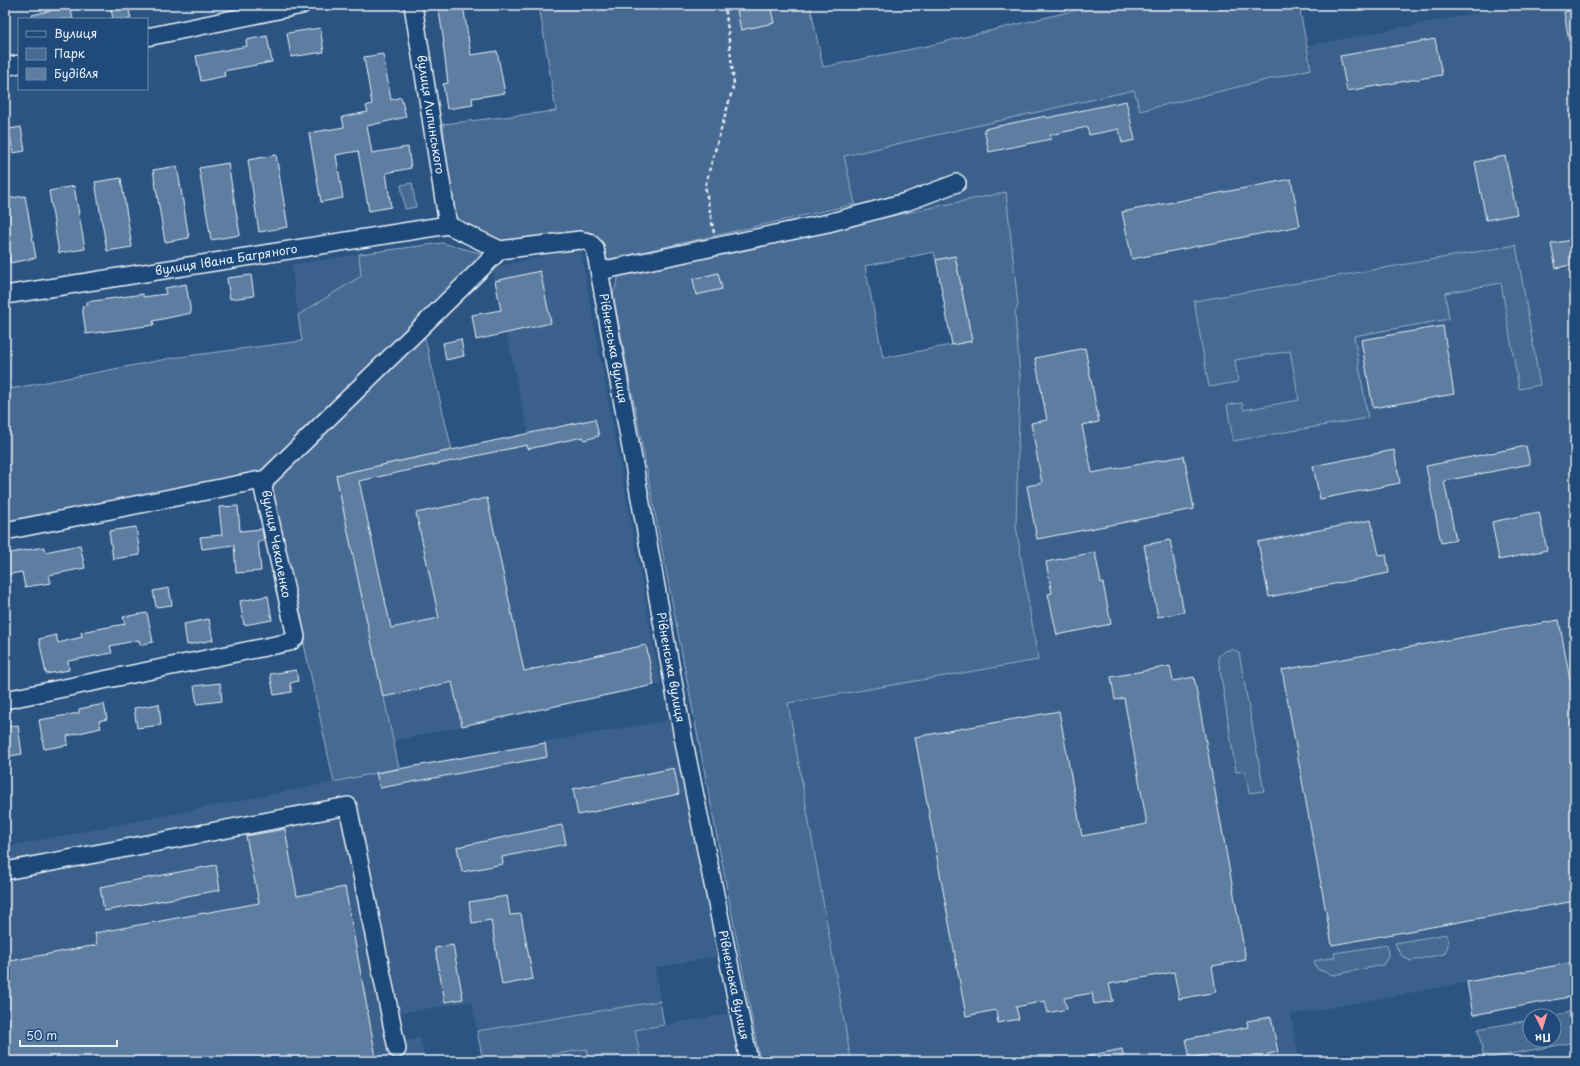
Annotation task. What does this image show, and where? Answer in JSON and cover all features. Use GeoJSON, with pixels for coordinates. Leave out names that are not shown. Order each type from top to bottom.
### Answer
{"type":"FeatureCollection","features":[{"type":"Feature","properties":{"kind":"street"},"geometry":{"type":"LineString","coordinates":[[148,37],[302,5]]}},
{"type":"Feature","properties":{"kind":"street","name":"вулиця Липинського"},"geometry":{"type":"LineString","coordinates":[[413,5],[448,225]]}},
{"type":"Feature","properties":{"kind":"street"},"geometry":{"type":"LineString","coordinates":[[5,67],[18,64]]}},
{"type":"Feature","properties":{"kind":"street"},"geometry":{"type":"LineString","coordinates":[[600,271],[828,223],[906,202],[957,183]]}},
{"type":"Feature","properties":{"kind":"street"},"geometry":{"type":"LineString","coordinates":[[448,225],[500,250]]}},
{"type":"Feature","properties":{"kind":"street","name":"вулиця Івана Багряного"},"geometry":{"type":"LineString","coordinates":[[5,295],[448,225]]}},
{"type":"Feature","properties":{"kind":"street","name":"Рівненська вулиця"},"geometry":{"type":"LineString","coordinates":[[500,250],[580,240],[589,242],[595,248],[682,729],[749,1061]]}},
{"type":"Feature","properties":{"kind":"street","name":"вулиця Чекаленко"},"geometry":{"type":"LineString","coordinates":[[5,700],[290,642],[296,637],[264,488],[266,479],[500,250]]}},
{"type":"Feature","properties":{"kind":"street"},"geometry":{"type":"LineString","coordinates":[[5,531],[266,479]]}},
{"type":"Feature","properties":{"kind":"street"},"geometry":{"type":"LineString","coordinates":[[5,871],[348,806],[397,1049]]}},
{"type":"Feature","properties":{"kind":"path"},"geometry":{"type":"LineString","coordinates":[[717,247],[705,186],[734,84],[725,5]]}},
{"type":"Feature","properties":{"kind":"shaded area"},"geometry":{"type":"Polygon","coordinates":[[[1517,5],[1575,5],[1575,962],[1291,1015],[1299,1061],[1052,1061],[1051,1056],[1024,1061],[852,1061],[788,703],[1038,660],[1016,526],[1020,377],[1015,312],[1018,305],[1006,192],[919,209],[915,189],[855,204],[844,156],[1134,90],[1140,111],[1311,69],[1307,46],[1517,5]]]}},
{"type":"Feature","properties":{"kind":"shaded area"},"geometry":{"type":"Polygon","coordinates":[[[580,247],[661,685],[654,685],[393,741],[335,475],[528,433],[492,268],[580,247]]]}},
{"type":"Feature","properties":{"kind":"shaded area"},"geometry":{"type":"Polygon","coordinates":[[[359,254],[362,276],[298,315],[291,265],[359,254]]]}},
{"type":"Feature","properties":{"kind":"shaded area"},"geometry":{"type":"Polygon","coordinates":[[[669,720],[676,754],[678,754],[718,956],[655,968],[660,1001],[477,1031],[472,1001],[401,1013],[405,1041],[420,1038],[425,1061],[5,1061],[5,847],[399,768],[669,720]]]}},
{"type":"Feature","properties":{"kind":"shaded area"},"geometry":{"type":"Polygon","coordinates":[[[732,1013],[741,1061],[641,1061],[635,1030],[732,1013]]]}},
{"type":"Feature","properties":{"kind":"shaded area"},"geometry":{"type":"Polygon","coordinates":[[[587,1049],[589,1061],[513,1061],[587,1049]]]}},
{"type":"Feature","properties":{"kind":"shaded area"},"geometry":{"type":"Polygon","coordinates":[[[1575,1056],[1575,1061],[1550,1061],[1575,1056]]]}},
{"type":"Feature","properties":{"kind":"green space"},"geometry":{"type":"Polygon","coordinates":[[[539,5],[810,5],[823,67],[927,46],[1097,5],[1299,5],[1311,69],[1140,111],[1134,90],[844,156],[855,204],[607,260],[600,240],[597,237],[587,233],[580,231],[501,241],[458,225],[451,211],[443,124],[556,111],[539,5]]]}},
{"type":"Feature","properties":{"kind":"green space"},"geometry":{"type":"Polygon","coordinates":[[[412,183],[416,207],[405,209],[401,185],[412,183]]]}},
{"type":"Feature","properties":{"kind":"green space"},"geometry":{"type":"Polygon","coordinates":[[[1006,192],[1018,305],[1015,312],[1020,377],[1016,526],[1038,660],[788,703],[851,1060],[760,1061],[613,294],[620,273],[1006,192]],[[934,252],[865,266],[883,358],[972,341],[955,256],[936,260],[934,252]]]}},
{"type":"Feature","properties":{"kind":"green space"},"geometry":{"type":"Polygon","coordinates":[[[442,243],[484,254],[302,430],[262,473],[5,526],[5,390],[172,358],[302,341],[298,315],[361,276],[359,254],[442,243]]]}},
{"type":"Feature","properties":{"kind":"green space"},"geometry":{"type":"Polygon","coordinates":[[[1516,245],[1540,385],[1519,389],[1501,283],[1445,293],[1449,319],[1354,336],[1368,418],[1233,441],[1227,405],[1242,403],[1244,410],[1299,400],[1290,351],[1235,360],[1238,382],[1209,387],[1194,301],[1516,245]]]}},
{"type":"Feature","properties":{"kind":"green space"},"geometry":{"type":"Polygon","coordinates":[[[424,334],[452,450],[336,475],[399,768],[334,782],[270,488],[272,482],[424,334]]]}},
{"type":"Feature","properties":{"kind":"green space"},"geometry":{"type":"Polygon","coordinates":[[[1233,649],[1239,653],[1264,791],[1249,793],[1245,771],[1236,772],[1218,657],[1225,651],[1233,649]]]}},
{"type":"Feature","properties":{"kind":"green space"},"geometry":{"type":"Polygon","coordinates":[[[1447,934],[1448,946],[1444,954],[1410,961],[1400,954],[1395,943],[1447,934]]]}},
{"type":"Feature","properties":{"kind":"green space"},"geometry":{"type":"Polygon","coordinates":[[[1387,945],[1388,956],[1383,965],[1333,975],[1317,969],[1314,961],[1335,957],[1334,953],[1387,945]]]}},
{"type":"Feature","properties":{"kind":"green space"},"geometry":{"type":"Polygon","coordinates":[[[660,1001],[664,1025],[635,1030],[641,1061],[589,1061],[587,1049],[513,1061],[483,1061],[477,1031],[660,1001]]]}},
{"type":"Feature","properties":{"kind":"green space"},"geometry":{"type":"Polygon","coordinates":[[[1575,1011],[1575,1042],[1562,1044],[1562,1014],[1575,1011]]]}},
{"type":"Feature","properties":{"kind":"green space"},"geometry":{"type":"Polygon","coordinates":[[[1522,1021],[1522,1048],[1543,1048],[1484,1059],[1478,1029],[1522,1021]]]}},
{"type":"Feature","properties":{"kind":"building"},"geometry":{"type":"Polygon","coordinates":[[[110,5],[128,5],[131,18],[113,18],[110,5]]]}},
{"type":"Feature","properties":{"kind":"building"},"geometry":{"type":"Polygon","coordinates":[[[438,5],[463,5],[471,55],[497,51],[505,93],[472,98],[473,105],[447,109],[443,84],[448,83],[438,5]]]}},
{"type":"Feature","properties":{"kind":"building"},"geometry":{"type":"Polygon","coordinates":[[[736,5],[770,5],[774,23],[741,30],[736,5]]]}},
{"type":"Feature","properties":{"kind":"building"},"geometry":{"type":"Polygon","coordinates":[[[70,6],[73,18],[33,18],[32,15],[70,6]]]}},
{"type":"Feature","properties":{"kind":"building"},"geometry":{"type":"Polygon","coordinates":[[[1575,10],[1575,41],[1569,41],[1564,12],[1575,10]]]}},
{"type":"Feature","properties":{"kind":"building"},"geometry":{"type":"Polygon","coordinates":[[[320,28],[324,52],[291,57],[287,33],[320,28]]]}},
{"type":"Feature","properties":{"kind":"building"},"geometry":{"type":"Polygon","coordinates":[[[267,36],[272,62],[224,71],[225,76],[201,81],[196,56],[247,46],[246,40],[267,36]]]}},
{"type":"Feature","properties":{"kind":"building"},"geometry":{"type":"Polygon","coordinates":[[[1435,39],[1442,75],[1347,91],[1340,56],[1435,39]]]}},
{"type":"Feature","properties":{"kind":"building"},"geometry":{"type":"Polygon","coordinates":[[[383,54],[391,100],[401,97],[406,117],[367,126],[372,153],[408,147],[411,168],[386,173],[391,207],[369,211],[358,151],[336,155],[343,198],[321,202],[309,133],[344,127],[342,117],[368,112],[366,106],[372,104],[364,57],[383,54]]]}},
{"type":"Feature","properties":{"kind":"building"},"geometry":{"type":"Polygon","coordinates":[[[1126,101],[1135,140],[1122,143],[1119,129],[1089,135],[1087,127],[1050,135],[1051,139],[989,152],[984,129],[1046,116],[1047,118],[1126,101]]]}},
{"type":"Feature","properties":{"kind":"building"},"geometry":{"type":"Polygon","coordinates":[[[21,127],[25,151],[13,153],[9,129],[21,127]]]}},
{"type":"Feature","properties":{"kind":"building"},"geometry":{"type":"Polygon","coordinates":[[[276,155],[288,227],[259,232],[248,160],[276,155]]]}},
{"type":"Feature","properties":{"kind":"building"},"geometry":{"type":"Polygon","coordinates":[[[1505,156],[1517,214],[1486,220],[1475,162],[1505,156]]]}},
{"type":"Feature","properties":{"kind":"building"},"geometry":{"type":"Polygon","coordinates":[[[228,163],[240,235],[211,240],[199,168],[228,163]]]}},
{"type":"Feature","properties":{"kind":"building"},"geometry":{"type":"Polygon","coordinates":[[[177,166],[189,238],[165,242],[153,170],[177,166]]]}},
{"type":"Feature","properties":{"kind":"building"},"geometry":{"type":"Polygon","coordinates":[[[121,178],[132,247],[107,251],[95,182],[121,178]]]}},
{"type":"Feature","properties":{"kind":"building"},"geometry":{"type":"Polygon","coordinates":[[[1291,179],[1300,226],[1132,259],[1122,212],[1291,179]]]}},
{"type":"Feature","properties":{"kind":"building"},"geometry":{"type":"Polygon","coordinates":[[[74,186],[85,249],[59,253],[49,191],[74,186]]]}},
{"type":"Feature","properties":{"kind":"building"},"geometry":{"type":"Polygon","coordinates":[[[25,196],[36,258],[10,263],[5,233],[5,199],[25,196]]]}},
{"type":"Feature","properties":{"kind":"building"},"geometry":{"type":"Polygon","coordinates":[[[1575,239],[1575,264],[1556,268],[1551,244],[1575,239]]]}},
{"type":"Feature","properties":{"kind":"building"},"geometry":{"type":"Polygon","coordinates":[[[955,256],[972,341],[952,345],[936,260],[955,256]]]}},
{"type":"Feature","properties":{"kind":"building"},"geometry":{"type":"Polygon","coordinates":[[[540,271],[551,323],[476,340],[472,315],[501,310],[495,281],[540,271]]]}},
{"type":"Feature","properties":{"kind":"building"},"geometry":{"type":"Polygon","coordinates":[[[718,273],[722,289],[696,295],[693,279],[718,273]]]}},
{"type":"Feature","properties":{"kind":"building"},"geometry":{"type":"Polygon","coordinates":[[[251,275],[254,296],[230,299],[227,278],[251,275]]]}},
{"type":"Feature","properties":{"kind":"building"},"geometry":{"type":"Polygon","coordinates":[[[186,284],[191,313],[153,321],[154,325],[86,334],[82,306],[88,305],[87,302],[143,294],[143,297],[166,294],[165,288],[186,284]]]}},
{"type":"Feature","properties":{"kind":"building"},"geometry":{"type":"Polygon","coordinates":[[[1443,326],[1454,394],[1373,408],[1361,340],[1443,326]]]}},
{"type":"Feature","properties":{"kind":"building"},"geometry":{"type":"Polygon","coordinates":[[[461,339],[464,356],[446,360],[443,343],[461,339]]]}},
{"type":"Feature","properties":{"kind":"building"},"geometry":{"type":"Polygon","coordinates":[[[1085,348],[1099,422],[1082,425],[1092,473],[1184,456],[1194,509],[1037,539],[1027,486],[1042,483],[1031,423],[1047,420],[1035,358],[1085,348]]]}},
{"type":"Feature","properties":{"kind":"building"},"geometry":{"type":"Polygon","coordinates":[[[595,419],[599,436],[584,440],[583,437],[528,449],[527,445],[359,481],[391,628],[439,618],[416,513],[487,498],[524,671],[646,645],[654,685],[462,726],[452,682],[383,697],[336,475],[595,419]]]}},
{"type":"Feature","properties":{"kind":"building"},"geometry":{"type":"Polygon","coordinates":[[[1526,446],[1530,464],[1444,481],[1456,540],[1441,543],[1426,466],[1526,446]]]}},
{"type":"Feature","properties":{"kind":"building"},"geometry":{"type":"Polygon","coordinates":[[[1394,450],[1400,483],[1320,499],[1313,466],[1394,450]]]}},
{"type":"Feature","properties":{"kind":"building"},"geometry":{"type":"Polygon","coordinates":[[[238,506],[240,531],[262,529],[264,541],[258,541],[261,571],[236,573],[234,545],[202,549],[200,537],[222,535],[219,507],[238,506]]]}},
{"type":"Feature","properties":{"kind":"building"},"geometry":{"type":"Polygon","coordinates":[[[1539,512],[1547,550],[1499,560],[1492,522],[1539,512]]]}},
{"type":"Feature","properties":{"kind":"building"},"geometry":{"type":"Polygon","coordinates":[[[1371,520],[1379,555],[1386,554],[1389,573],[1269,597],[1258,542],[1371,520]]]}},
{"type":"Feature","properties":{"kind":"building"},"geometry":{"type":"Polygon","coordinates":[[[136,527],[140,555],[113,559],[109,531],[136,527]]]}},
{"type":"Feature","properties":{"kind":"building"},"geometry":{"type":"Polygon","coordinates":[[[1170,540],[1184,612],[1158,617],[1144,545],[1170,540]]]}},
{"type":"Feature","properties":{"kind":"building"},"geometry":{"type":"Polygon","coordinates":[[[80,545],[85,568],[49,575],[51,583],[25,587],[22,572],[5,575],[5,554],[44,547],[45,552],[80,545]]]}},
{"type":"Feature","properties":{"kind":"building"},"geometry":{"type":"Polygon","coordinates":[[[1095,552],[1111,624],[1057,635],[1048,594],[1052,593],[1046,562],[1095,552]]]}},
{"type":"Feature","properties":{"kind":"building"},"geometry":{"type":"Polygon","coordinates":[[[169,588],[172,605],[156,607],[153,591],[169,588]]]}},
{"type":"Feature","properties":{"kind":"building"},"geometry":{"type":"Polygon","coordinates":[[[268,596],[272,620],[244,625],[240,601],[268,596]]]}},
{"type":"Feature","properties":{"kind":"building"},"geometry":{"type":"Polygon","coordinates":[[[147,613],[153,642],[140,645],[139,640],[110,646],[112,653],[68,661],[69,670],[46,674],[39,639],[56,635],[58,643],[82,637],[81,632],[125,624],[123,617],[147,613]]]}},
{"type":"Feature","properties":{"kind":"building"},"geometry":{"type":"Polygon","coordinates":[[[209,619],[213,640],[187,645],[184,624],[209,619]]]}},
{"type":"Feature","properties":{"kind":"building"},"geometry":{"type":"Polygon","coordinates":[[[1559,620],[1575,707],[1575,901],[1332,945],[1282,670],[1559,620]]]}},
{"type":"Feature","properties":{"kind":"building"},"geometry":{"type":"Polygon","coordinates":[[[1170,666],[1173,681],[1194,677],[1246,960],[1212,966],[1216,992],[1179,999],[1174,972],[1109,984],[1113,1001],[1094,1004],[1092,993],[1064,998],[1067,1009],[1048,1013],[1045,1001],[1016,1007],[1019,1019],[998,1023],[996,1010],[966,1016],[915,737],[1059,711],[1082,836],[1147,824],[1124,698],[1115,700],[1111,677],[1170,666]]]}},
{"type":"Feature","properties":{"kind":"building"},"geometry":{"type":"Polygon","coordinates":[[[296,670],[298,681],[290,683],[292,692],[274,695],[270,674],[296,670]]]}},
{"type":"Feature","properties":{"kind":"building"},"geometry":{"type":"Polygon","coordinates":[[[220,683],[222,701],[197,704],[194,686],[220,683]]]}},
{"type":"Feature","properties":{"kind":"building"},"geometry":{"type":"Polygon","coordinates":[[[104,704],[107,719],[99,721],[101,728],[67,736],[68,745],[44,749],[39,720],[79,713],[79,709],[104,704]]]}},
{"type":"Feature","properties":{"kind":"building"},"geometry":{"type":"Polygon","coordinates":[[[159,704],[161,725],[137,728],[134,708],[159,704]]]}},
{"type":"Feature","properties":{"kind":"building"},"geometry":{"type":"Polygon","coordinates":[[[18,725],[22,754],[5,757],[5,727],[18,725]]]}},
{"type":"Feature","properties":{"kind":"building"},"geometry":{"type":"Polygon","coordinates":[[[545,743],[547,757],[380,788],[376,773],[545,743]]]}},
{"type":"Feature","properties":{"kind":"building"},"geometry":{"type":"Polygon","coordinates":[[[674,768],[679,794],[578,815],[573,789],[674,768]]]}},
{"type":"Feature","properties":{"kind":"building"},"geometry":{"type":"Polygon","coordinates":[[[562,825],[566,844],[502,857],[503,864],[462,872],[457,847],[562,825]]]}},
{"type":"Feature","properties":{"kind":"building"},"geometry":{"type":"Polygon","coordinates":[[[285,829],[297,896],[345,887],[376,1057],[357,1061],[5,1061],[5,962],[97,945],[95,933],[259,903],[246,836],[285,829]]]}},
{"type":"Feature","properties":{"kind":"building"},"geometry":{"type":"Polygon","coordinates":[[[216,865],[220,890],[104,911],[100,887],[216,865]]]}},
{"type":"Feature","properties":{"kind":"building"},"geometry":{"type":"Polygon","coordinates":[[[507,896],[510,915],[521,914],[533,979],[502,985],[491,920],[472,923],[469,902],[507,896]]]}},
{"type":"Feature","properties":{"kind":"building"},"geometry":{"type":"Polygon","coordinates":[[[453,945],[463,999],[445,1002],[435,948],[453,945]]]}},
{"type":"Feature","properties":{"kind":"building"},"geometry":{"type":"Polygon","coordinates":[[[1575,962],[1575,996],[1473,1015],[1467,982],[1575,962]]]}},
{"type":"Feature","properties":{"kind":"building"},"geometry":{"type":"Polygon","coordinates":[[[1271,1017],[1278,1052],[1268,1054],[1268,1058],[1252,1061],[1208,1061],[1207,1055],[1190,1058],[1186,1039],[1248,1027],[1247,1021],[1271,1017]]]}},
{"type":"Feature","properties":{"kind":"building"},"geometry":{"type":"Polygon","coordinates":[[[1122,1049],[1124,1061],[1089,1061],[1088,1056],[1122,1049]]]}}]}
